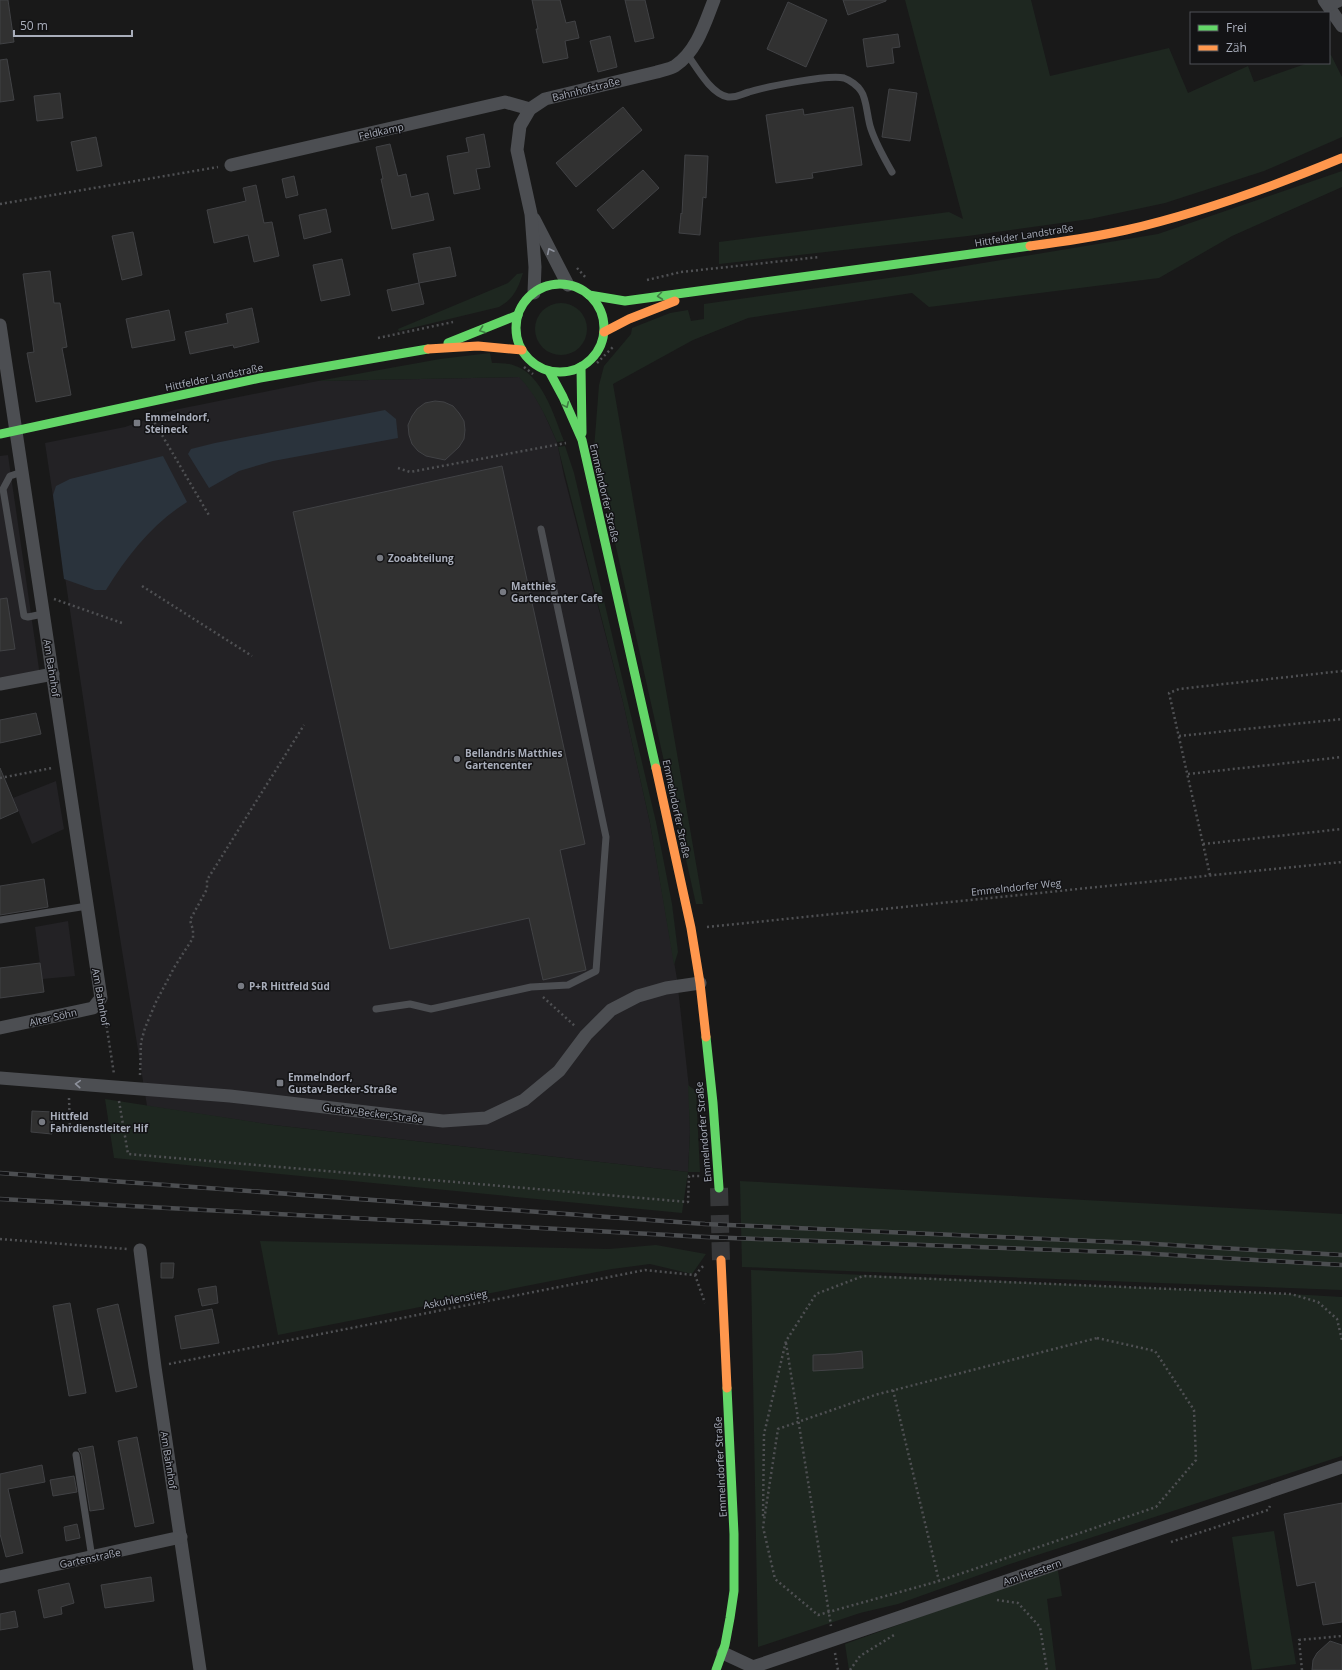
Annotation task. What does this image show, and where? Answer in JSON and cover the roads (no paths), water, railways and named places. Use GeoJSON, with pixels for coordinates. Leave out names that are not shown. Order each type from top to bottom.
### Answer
{"type":"FeatureCollection","features":[{"type":"Feature","properties":{"kind":"main road","name":"Hittfelder Landstraße"},"geometry":{"type":"LineString","coordinates":[[589,295],[625,300],[699,292],[1038,245],[1125,230],[1210,207],[1303,174],[1342,158]]}},
{"type":"Feature","properties":{"kind":"main road","name":"Hittfelder Landstraße"},"geometry":{"type":"LineString","coordinates":[[434,348],[518,315],[522,306],[534,293],[544,287],[556,284],[568,285],[580,289],[589,295],[598,306],[603,318],[604,332],[629,319],[699,292]]}},
{"type":"Feature","properties":{"kind":"main road"},"geometry":{"type":"LineString","coordinates":[[518,315],[516,327],[522,350],[529,359],[538,366],[549,371],[570,371],[581,367],[592,358],[600,346],[604,332]]}},
{"type":"Feature","properties":{"kind":"main road","name":"Hittfelder Landstraße"},"geometry":{"type":"LineString","coordinates":[[0,434],[300,370],[434,348],[498,346],[522,350]]}},
{"type":"Feature","properties":{"kind":"main road","name":"Emmelndorfer Straße"},"geometry":{"type":"LineString","coordinates":[[581,367],[582,440]]}},
{"type":"Feature","properties":{"kind":"main road","name":"Emmelndorfer Straße"},"geometry":{"type":"LineString","coordinates":[[549,371],[563,396],[582,440],[638,682],[691,928],[700,983],[713,1103],[719,1188]]}},
{"type":"Feature","properties":{"kind":"main road","name":"Emmelndorfer Straße"},"geometry":{"type":"LineString","coordinates":[[716,1670],[723,1653],[732,1602],[735,1546],[722,1260]]}},
{"type":"Feature","properties":{"kind":"street","name":"Bahnhofstraße"},"geometry":{"type":"LineString","coordinates":[[534,293],[535,266],[531,214],[517,150],[520,126],[530,109],[545,99],[657,72],[674,66],[696,43],[714,0]]}},
{"type":"Feature","properties":{"kind":"street"},"geometry":{"type":"LineString","coordinates":[[1331,2],[1342,26]]}},
{"type":"Feature","properties":{"kind":"street","name":"Feldkamp"},"geometry":{"type":"LineString","coordinates":[[231,165],[505,102],[530,109]]}},
{"type":"Feature","properties":{"kind":"street","name":"Bahnhofstraße"},"geometry":{"type":"LineString","coordinates":[[531,214],[555,263],[568,285]]}},
{"type":"Feature","properties":{"kind":"street","name":"Am Bahnhof"},"geometry":{"type":"LineString","coordinates":[[0,325],[101,998]]}},
{"type":"Feature","properties":{"kind":"street"},"geometry":{"type":"LineString","coordinates":[[0,684],[53,674]]}},
{"type":"Feature","properties":{"kind":"street","name":"Gustav-Becker-Straße"},"geometry":{"type":"LineString","coordinates":[[0,1078],[230,1096],[443,1121],[486,1118],[524,1100],[559,1071],[586,1035],[611,1010],[638,996],[666,988],[700,983]]}},
{"type":"Feature","properties":{"kind":"street","name":"Alter Söhn"},"geometry":{"type":"LineString","coordinates":[[0,1028],[93,1008],[101,998]]}},
{"type":"Feature","properties":{"kind":"street","name":"Am Bahnhof"},"geometry":{"type":"LineString","coordinates":[[140,1250],[155,1367],[200,1670]]}},
{"type":"Feature","properties":{"kind":"street","name":"Am Heestern"},"geometry":{"type":"LineString","coordinates":[[723,1653],[753,1666],[1342,1467]]}},
{"type":"Feature","properties":{"kind":"street","name":"Gartenstraße"},"geometry":{"type":"LineString","coordinates":[[0,1577],[181,1538]]}},
{"type":"Feature","properties":{"kind":"lane"},"geometry":{"type":"LineString","coordinates":[[687,54],[705,80],[718,92],[728,97],[737,97],[748,92],[809,79],[843,78],[850,81],[861,91],[871,130],[877,145],[892,172]]}},
{"type":"Feature","properties":{"kind":"lane"},"geometry":{"type":"LineString","coordinates":[[22,472],[10,476],[3,489],[24,616],[28,617],[44,614]]}},
{"type":"Feature","properties":{"kind":"lane"},"geometry":{"type":"LineString","coordinates":[[376,1009],[410,1004],[431,1009],[531,987],[568,985],[596,971],[606,837],[541,529]]}},
{"type":"Feature","properties":{"kind":"lane"},"geometry":{"type":"LineString","coordinates":[[0,920],[87,906]]}},
{"type":"Feature","properties":{"kind":"lane"},"geometry":{"type":"LineString","coordinates":[[76,1455],[92,1558]]}},
{"type":"Feature","properties":{"kind":"tunnel"},"geometry":{"type":"LineString","coordinates":[[719,1188],[721,1260]]}},
{"type":"Feature","properties":{"kind":"railway"},"geometry":{"type":"LineString","coordinates":[[0,1173],[705,1224],[1138,1243],[1342,1255]]}},
{"type":"Feature","properties":{"kind":"railway"},"geometry":{"type":"LineString","coordinates":[[0,1199],[706,1237],[1138,1253],[1342,1265]]}},
{"type":"Feature","properties":{"kind":"place","name":"Emmelndorf, Steineck"},"geometry":{"type":"Point","coordinates":[137,423]}},
{"type":"Feature","properties":{"kind":"place","name":"Zooabteilung"},"geometry":{"type":"Point","coordinates":[380,558]}},
{"type":"Feature","properties":{"kind":"place","name":"Matthies Gartencenter Cafe"},"geometry":{"type":"Point","coordinates":[503,592]}},
{"type":"Feature","properties":{"kind":"place","name":"Bellandris Matthies Gartencenter"},"geometry":{"type":"Point","coordinates":[457,759]}},
{"type":"Feature","properties":{"kind":"place","name":"P+R Hittfeld Süd"},"geometry":{"type":"Point","coordinates":[241,986]}},
{"type":"Feature","properties":{"kind":"place","name":"Emmelndorf, Gustav-Becker-Straße"},"geometry":{"type":"Point","coordinates":[280,1083]}},
{"type":"Feature","properties":{"kind":"place","name":"Hittfeld Fahrdienstleiter Hif"},"geometry":{"type":"Point","coordinates":[42,1122]}}]}
